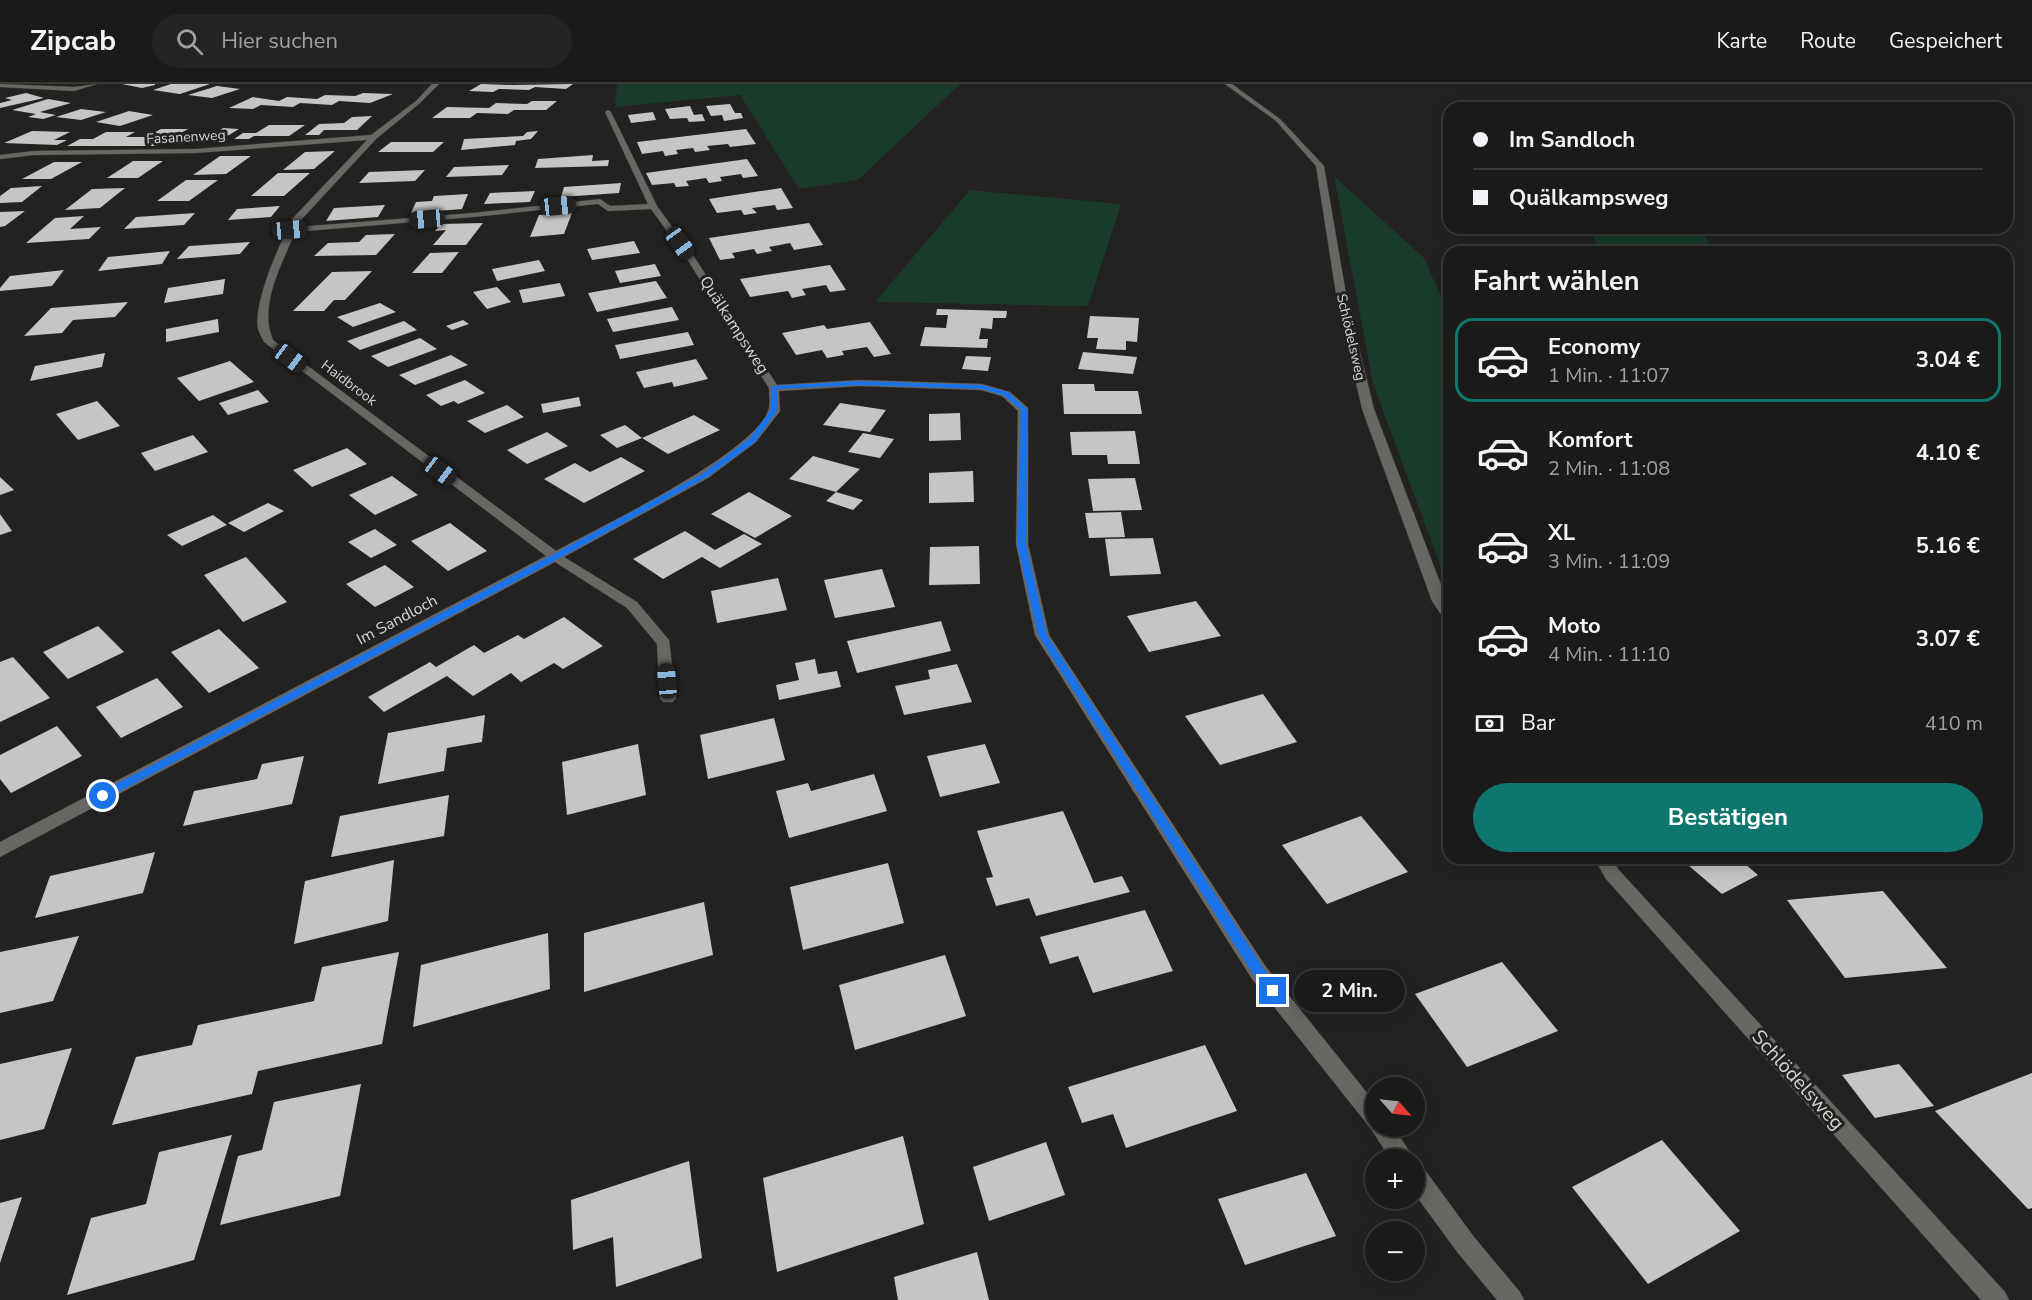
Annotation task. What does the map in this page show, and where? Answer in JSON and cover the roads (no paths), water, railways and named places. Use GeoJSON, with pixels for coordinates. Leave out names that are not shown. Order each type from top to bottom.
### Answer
{"type":"FeatureCollection","features":[{"type":"Feature","properties":{"kind":"street"},"geometry":{"type":"LineString","coordinates":[[0,85],[74,89],[94,84]]}},
{"type":"Feature","properties":{"kind":"street","name":"Haidbrook"},"geometry":{"type":"LineString","coordinates":[[436,84],[418,102],[373,137],[303,211],[290,230],[266,292],[263,328],[269,342],[555,557],[632,605],[664,643],[668,698]]}},
{"type":"Feature","properties":{"kind":"street","name":"Schlödelsweg"},"geometry":{"type":"LineString","coordinates":[[1228,84],[1278,120],[1320,166],[1342,300],[1368,409],[1443,607]]}},
{"type":"Feature","properties":{"kind":"street","name":"Quälkampsweg"},"geometry":{"type":"LineString","coordinates":[[608,112],[653,206],[689,255],[774,388],[860,383],[982,387],[1006,394],[1024,410],[1022,544],[1042,635],[1259,973],[1365,1107]]}},
{"type":"Feature","properties":{"kind":"street","name":"Fasanenweg"},"geometry":{"type":"LineString","coordinates":[[0,157],[34,153],[196,151],[373,137]]}},
{"type":"Feature","properties":{"kind":"street"},"geometry":{"type":"LineString","coordinates":[[290,230],[472,215],[600,201],[608,209],[653,206]]}},
{"type":"Feature","properties":{"kind":"street","name":"Im Sandloch"},"geometry":{"type":"LineString","coordinates":[[0,850],[704,476],[752,440],[774,411],[774,388]]}},
{"type":"Feature","properties":{"kind":"street","name":"Schlödelsweg"},"geometry":{"type":"LineString","coordinates":[[1606,864],[1612,874],[1997,1300]]}},
{"type":"Feature","properties":{"kind":"street"},"geometry":{"type":"LineString","coordinates":[[1425,1189],[1466,1245],[1512,1300]]}}]}
